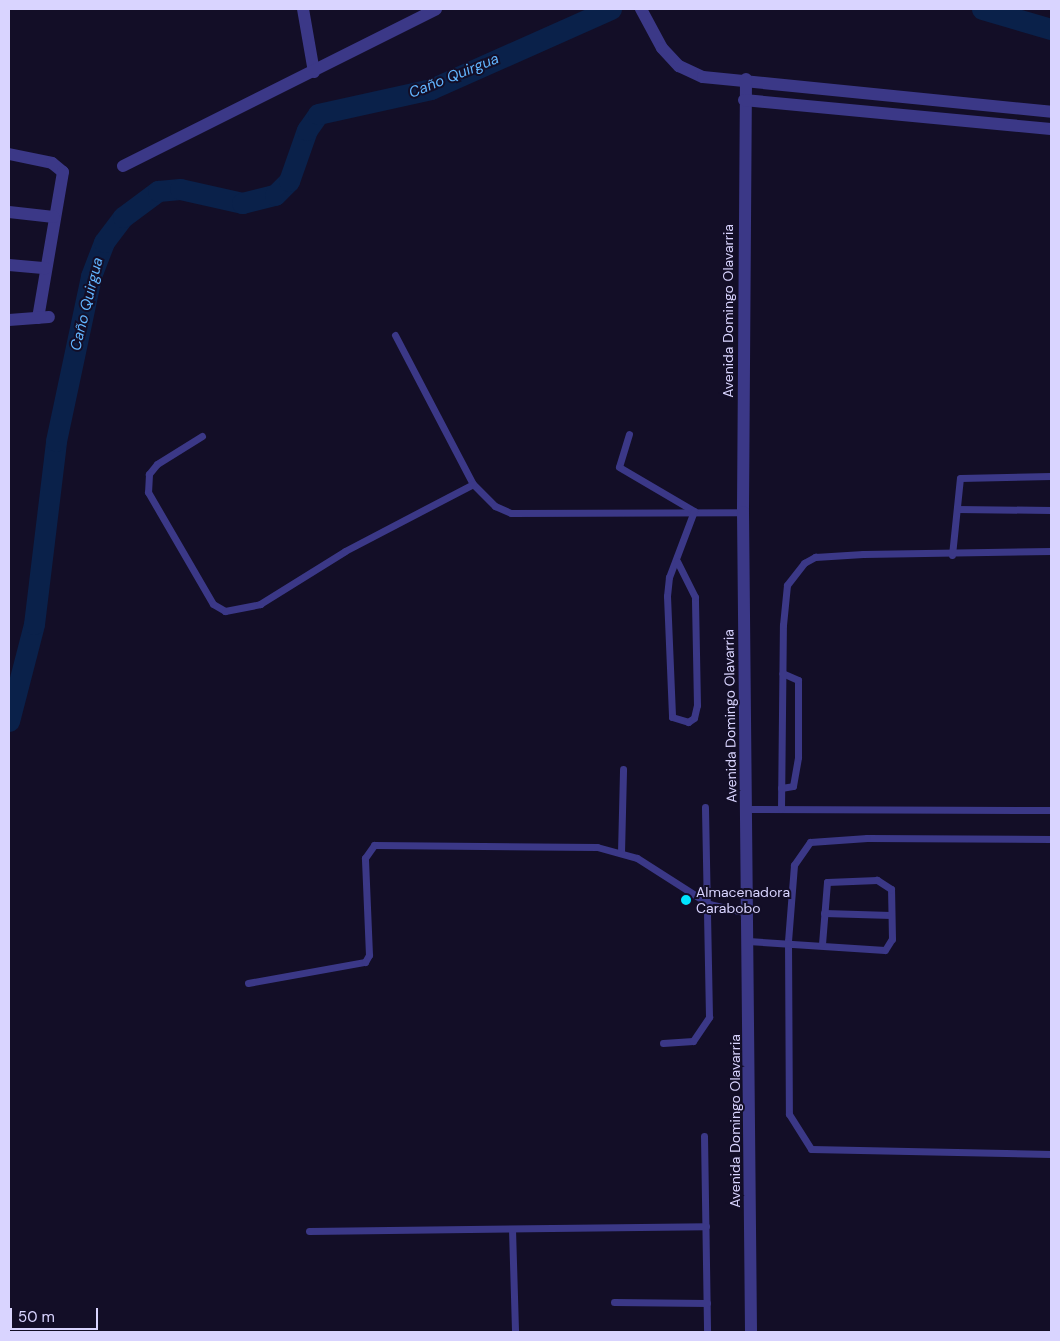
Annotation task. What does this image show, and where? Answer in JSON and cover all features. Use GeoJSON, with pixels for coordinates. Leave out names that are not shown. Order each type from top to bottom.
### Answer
{"type":"FeatureCollection","features":[{"type":"Feature","properties":{"kind":"street"},"geometry":{"type":"LineString","coordinates":[[303,9],[314,72]]}},
{"type":"Feature","properties":{"kind":"street"},"geometry":{"type":"LineString","coordinates":[[124,166],[436,9]]}},
{"type":"Feature","properties":{"kind":"street"},"geometry":{"type":"LineString","coordinates":[[641,9],[662,48],[679,66],[703,76],[1051,112]]}},
{"type":"Feature","properties":{"kind":"street","name":"Avenida Domingo Olavarria"},"geometry":{"type":"LineString","coordinates":[[746,79],[744,100],[743,512],[751,1332]]}},
{"type":"Feature","properties":{"kind":"street"},"geometry":{"type":"LineString","coordinates":[[744,100],[1051,129]]}},
{"type":"Feature","properties":{"kind":"street"},"geometry":{"type":"LineString","coordinates":[[9,154],[61,168],[46,268],[44,318],[9,320]]}},
{"type":"Feature","properties":{"kind":"street"},"geometry":{"type":"LineString","coordinates":[[9,212],[54,218]]}},
{"type":"Feature","properties":{"kind":"street"},"geometry":{"type":"LineString","coordinates":[[9,265],[46,268]]}},
{"type":"Feature","properties":{"kind":"lane"},"geometry":{"type":"LineString","coordinates":[[395,335],[473,484],[495,506],[511,513],[743,512]]}},
{"type":"Feature","properties":{"kind":"lane"},"geometry":{"type":"LineString","coordinates":[[629,434],[619,467],[694,511]]}},
{"type":"Feature","properties":{"kind":"lane"},"geometry":{"type":"LineString","coordinates":[[202,436],[157,464],[149,474],[148,492],[213,604],[225,611],[260,604],[345,551],[473,484]]}},
{"type":"Feature","properties":{"kind":"lane"},"geometry":{"type":"LineString","coordinates":[[952,555],[958,481],[963,476],[1051,476]]}},
{"type":"Feature","properties":{"kind":"lane"},"geometry":{"type":"LineString","coordinates":[[957,509],[1051,510]]}},
{"type":"Feature","properties":{"kind":"lane"},"geometry":{"type":"LineString","coordinates":[[677,561],[695,597],[697,705],[694,718],[688,722],[672,717],[667,596],[669,577],[677,561],[694,511]]}},
{"type":"Feature","properties":{"kind":"lane"},"geometry":{"type":"LineString","coordinates":[[781,809],[782,673],[787,585],[804,563],[814,557],[863,554],[952,555],[1051,551]]}},
{"type":"Feature","properties":{"kind":"lane"},"geometry":{"type":"LineString","coordinates":[[781,788],[793,786],[798,756],[798,680],[782,673]]}},
{"type":"Feature","properties":{"kind":"lane"},"geometry":{"type":"LineString","coordinates":[[621,853],[623,769]]}},
{"type":"Feature","properties":{"kind":"lane"},"geometry":{"type":"LineString","coordinates":[[663,1043],[693,1041],[709,1017],[705,807]]}},
{"type":"Feature","properties":{"kind":"lane"},"geometry":{"type":"LineString","coordinates":[[746,809],[1051,810]]}},
{"type":"Feature","properties":{"kind":"lane"},"geometry":{"type":"LineString","coordinates":[[1051,839],[867,838],[810,842],[794,865],[788,941],[789,1114],[811,1149],[1051,1154]]}},
{"type":"Feature","properties":{"kind":"lane"},"geometry":{"type":"LineString","coordinates":[[248,983],[365,962],[369,955],[365,858],[374,845],[597,847],[621,853],[653,867],[708,904],[747,913]]}},
{"type":"Feature","properties":{"kind":"lane"},"geometry":{"type":"LineString","coordinates":[[748,941],[788,941],[885,950],[892,938],[891,889],[877,880],[827,882],[822,944]]}},
{"type":"Feature","properties":{"kind":"lane"},"geometry":{"type":"LineString","coordinates":[[824,913],[891,915]]}},
{"type":"Feature","properties":{"kind":"lane"},"geometry":{"type":"LineString","coordinates":[[704,1136],[707,1332]]}},
{"type":"Feature","properties":{"kind":"lane"},"geometry":{"type":"LineString","coordinates":[[309,1231],[706,1226]]}},
{"type":"Feature","properties":{"kind":"lane"},"geometry":{"type":"LineString","coordinates":[[512,1229],[515,1332]]}},
{"type":"Feature","properties":{"kind":"lane"},"geometry":{"type":"LineString","coordinates":[[614,1302],[707,1302]]}},
{"type":"Feature","properties":{"kind":"waterway","name":"Caño Quirgua"},"geometry":{"type":"LineString","coordinates":[[9,721],[34,624],[56,441],[91,276],[104,242],[123,217],[158,191],[180,189],[242,203],[275,195],[289,181],[307,130],[318,114],[431,89],[611,9]]}},
{"type":"Feature","properties":{"kind":"waterway","name":"Caño Quirgua"},"geometry":{"type":"LineString","coordinates":[[982,9],[1051,29]]}},
{"type":"Feature","properties":{"kind":"place","name":"Almacenadora Carabobo"},"geometry":{"type":"Point","coordinates":[686,900]}}]}
